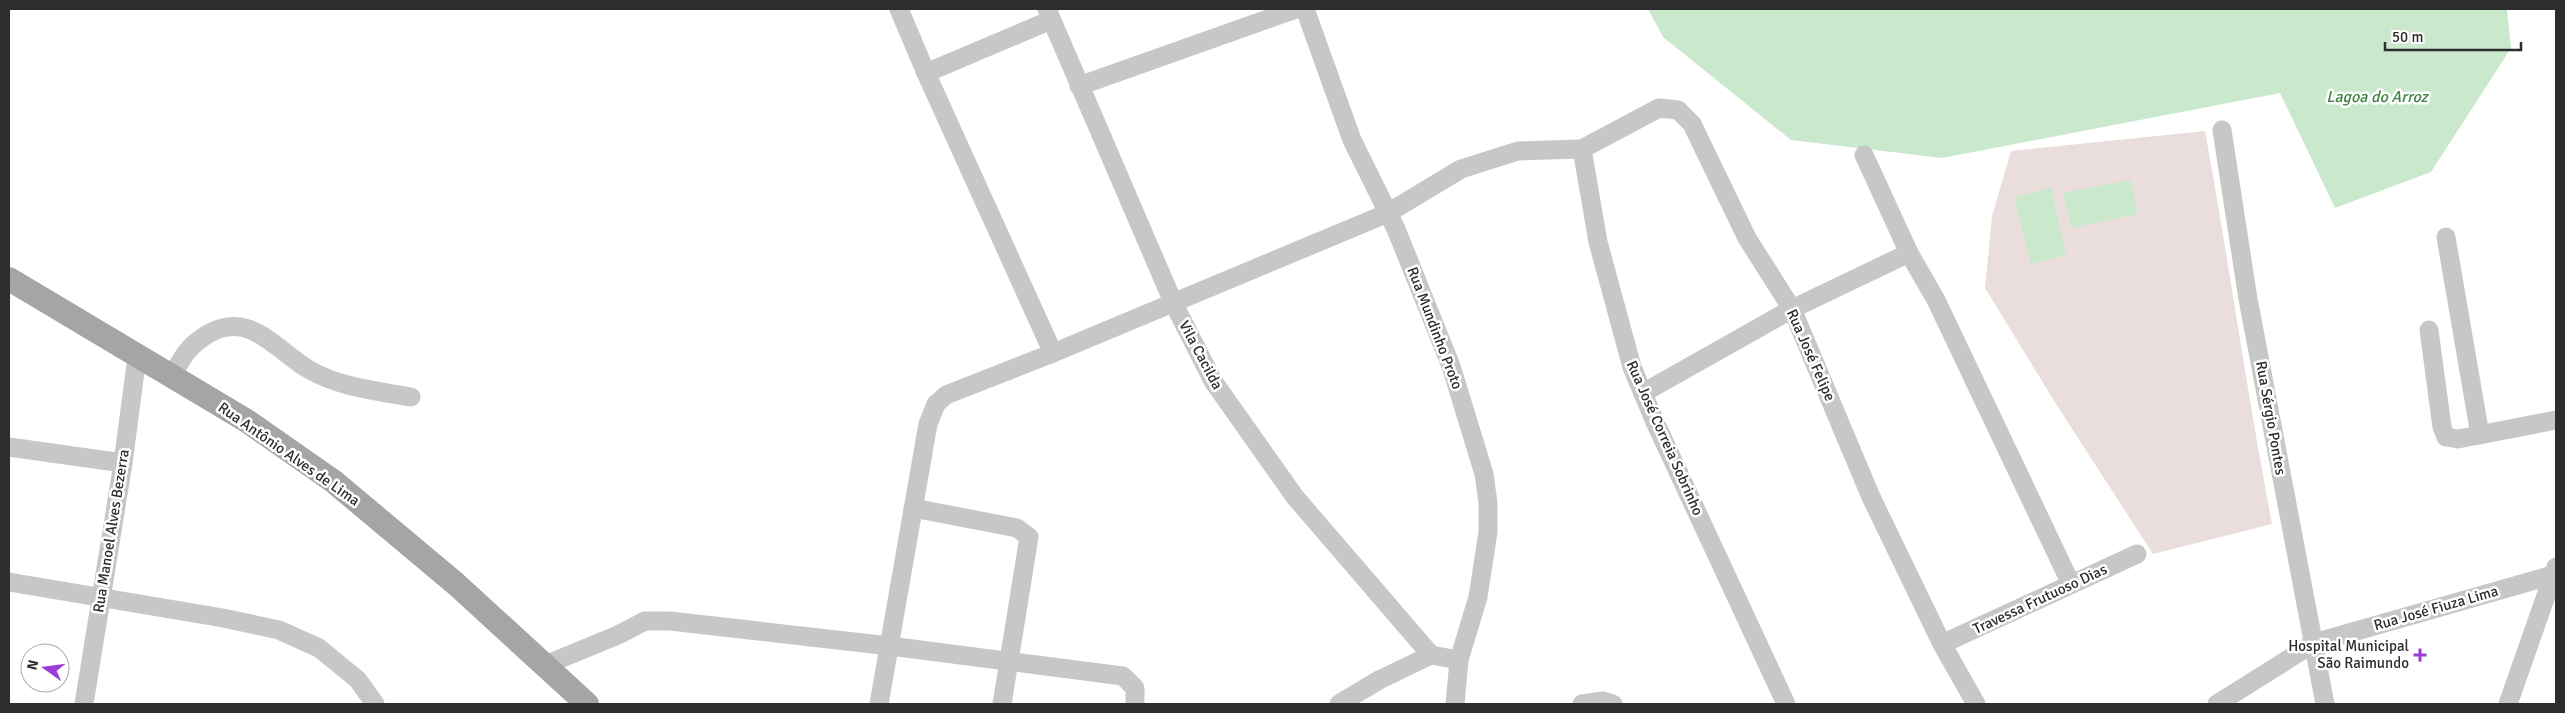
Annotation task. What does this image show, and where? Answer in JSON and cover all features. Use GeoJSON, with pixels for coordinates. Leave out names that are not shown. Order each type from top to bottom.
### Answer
{"type":"FeatureCollection","features":[{"type":"Feature","properties":{"kind":"main road","name":"Rua Antônio Alves de Lima"},"geometry":{"type":"LineString","coordinates":[[9,279],[247,421],[333,481],[456,584],[588,704]]}},
{"type":"Feature","properties":{"kind":"street"},"geometry":{"type":"LineString","coordinates":[[899,9],[926,73],[1053,353]]}},
{"type":"Feature","properties":{"kind":"street"},"geometry":{"type":"LineString","coordinates":[[1079,86],[1296,9]]}},
{"type":"Feature","properties":{"kind":"street","name":"Rua Mundinho Proto"},"geometry":{"type":"LineString","coordinates":[[1305,9],[1352,140],[1392,211],[1396,229],[1451,366],[1484,474],[1488,502],[1488,532],[1478,597],[1459,660],[1455,704]]}},
{"type":"Feature","properties":{"kind":"street"},"geometry":{"type":"LineString","coordinates":[[926,73],[1049,15]]}},
{"type":"Feature","properties":{"kind":"street","name":"Vila Cacilda"},"geometry":{"type":"LineString","coordinates":[[1049,15],[1173,302],[1213,381],[1295,497],[1431,655]]}},
{"type":"Feature","properties":{"kind":"street","name":"Rua José Felipe"},"geometry":{"type":"LineString","coordinates":[[1582,149],[1659,108],[1678,110],[1692,124],[1747,238],[1792,309],[1870,497],[1942,644],[1976,704]]}},
{"type":"Feature","properties":{"kind":"street","name":"Rua Sérgio Pontes"},"geometry":{"type":"LineString","coordinates":[[2222,130],[2248,299],[2325,704]]}},
{"type":"Feature","properties":{"kind":"street"},"geometry":{"type":"LineString","coordinates":[[879,704],[928,424],[936,404],[946,395],[1053,353],[1392,211],[1461,169],[1518,151],[1582,149]]}},
{"type":"Feature","properties":{"kind":"street","name":"Rua José Correia Sobrinho"},"geometry":{"type":"LineString","coordinates":[[1582,149],[1598,242],[1632,367],[1786,704]]}},
{"type":"Feature","properties":{"kind":"street"},"geometry":{"type":"LineString","coordinates":[[1864,155],[1909,253],[1936,300],[2071,584]]}},
{"type":"Feature","properties":{"kind":"street"},"geometry":{"type":"LineString","coordinates":[[2446,237],[2480,435]]}},
{"type":"Feature","properties":{"kind":"street"},"geometry":{"type":"LineString","coordinates":[[1643,392],[1792,309],[1909,253]]}},
{"type":"Feature","properties":{"kind":"street"},"geometry":{"type":"LineString","coordinates":[[172,377],[183,354],[203,338],[221,327],[240,326],[266,338],[308,369],[326,377],[348,385],[411,397]]}},
{"type":"Feature","properties":{"kind":"street"},"geometry":{"type":"LineString","coordinates":[[2429,330],[2442,427],[2446,437],[2458,440],[2556,420]]}},
{"type":"Feature","properties":{"kind":"street","name":"Rua Manoel Alves Bezerra"},"geometry":{"type":"LineString","coordinates":[[84,704],[123,463],[137,357]]}},
{"type":"Feature","properties":{"kind":"street"},"geometry":{"type":"LineString","coordinates":[[9,447],[123,463]]}},
{"type":"Feature","properties":{"kind":"street"},"geometry":{"type":"LineString","coordinates":[[913,508],[1017,528],[1028,534],[1028,553],[1011,661],[1002,704]]}},
{"type":"Feature","properties":{"kind":"street","name":"Travessa Frutuoso Dias"},"geometry":{"type":"LineString","coordinates":[[1942,644],[2137,554]]}},
{"type":"Feature","properties":{"kind":"street"},"geometry":{"type":"LineString","coordinates":[[2508,704],[2554,571]]}},
{"type":"Feature","properties":{"kind":"street","name":"Rua José Fiuza Lima"},"geometry":{"type":"LineString","coordinates":[[2217,704],[2314,643],[2554,571]]}},
{"type":"Feature","properties":{"kind":"street"},"geometry":{"type":"LineString","coordinates":[[9,582],[279,630],[319,648],[358,680],[375,704]]}},
{"type":"Feature","properties":{"kind":"street"},"geometry":{"type":"LineString","coordinates":[[545,665],[618,635],[645,621],[670,621],[890,646],[1123,676],[1135,688],[1135,704]]}},
{"type":"Feature","properties":{"kind":"street"},"geometry":{"type":"LineString","coordinates":[[1339,704],[1380,680],[1431,655],[1459,660]]}},
{"type":"Feature","properties":{"kind":"shaded area"},"geometry":{"type":"Polygon","coordinates":[[[2205,131],[2272,524],[2153,554],[2056,404],[1985,288],[1992,216],[2011,151],[2205,131]]]}},
{"type":"Feature","properties":{"kind":"water","name":"Lagoa do Arroz"},"geometry":{"type":"Polygon","coordinates":[[[1648,9],[2507,9],[2511,48],[2431,172],[2335,208],[2280,93],[1942,158],[1791,140],[1663,37],[1648,9]]]}},
{"type":"Feature","properties":{"kind":"water"},"geometry":{"type":"Polygon","coordinates":[[[2130,180],[2138,214],[2071,228],[2063,193],[2130,180]]]}},
{"type":"Feature","properties":{"kind":"water"},"geometry":{"type":"Polygon","coordinates":[[[2051,188],[2066,255],[2031,264],[2014,197],[2051,188]]]}},
{"type":"Feature","properties":{"kind":"place","name":"Hospital Municipal São Raimundo"},"geometry":{"type":"Point","coordinates":[2420,655]}}]}
